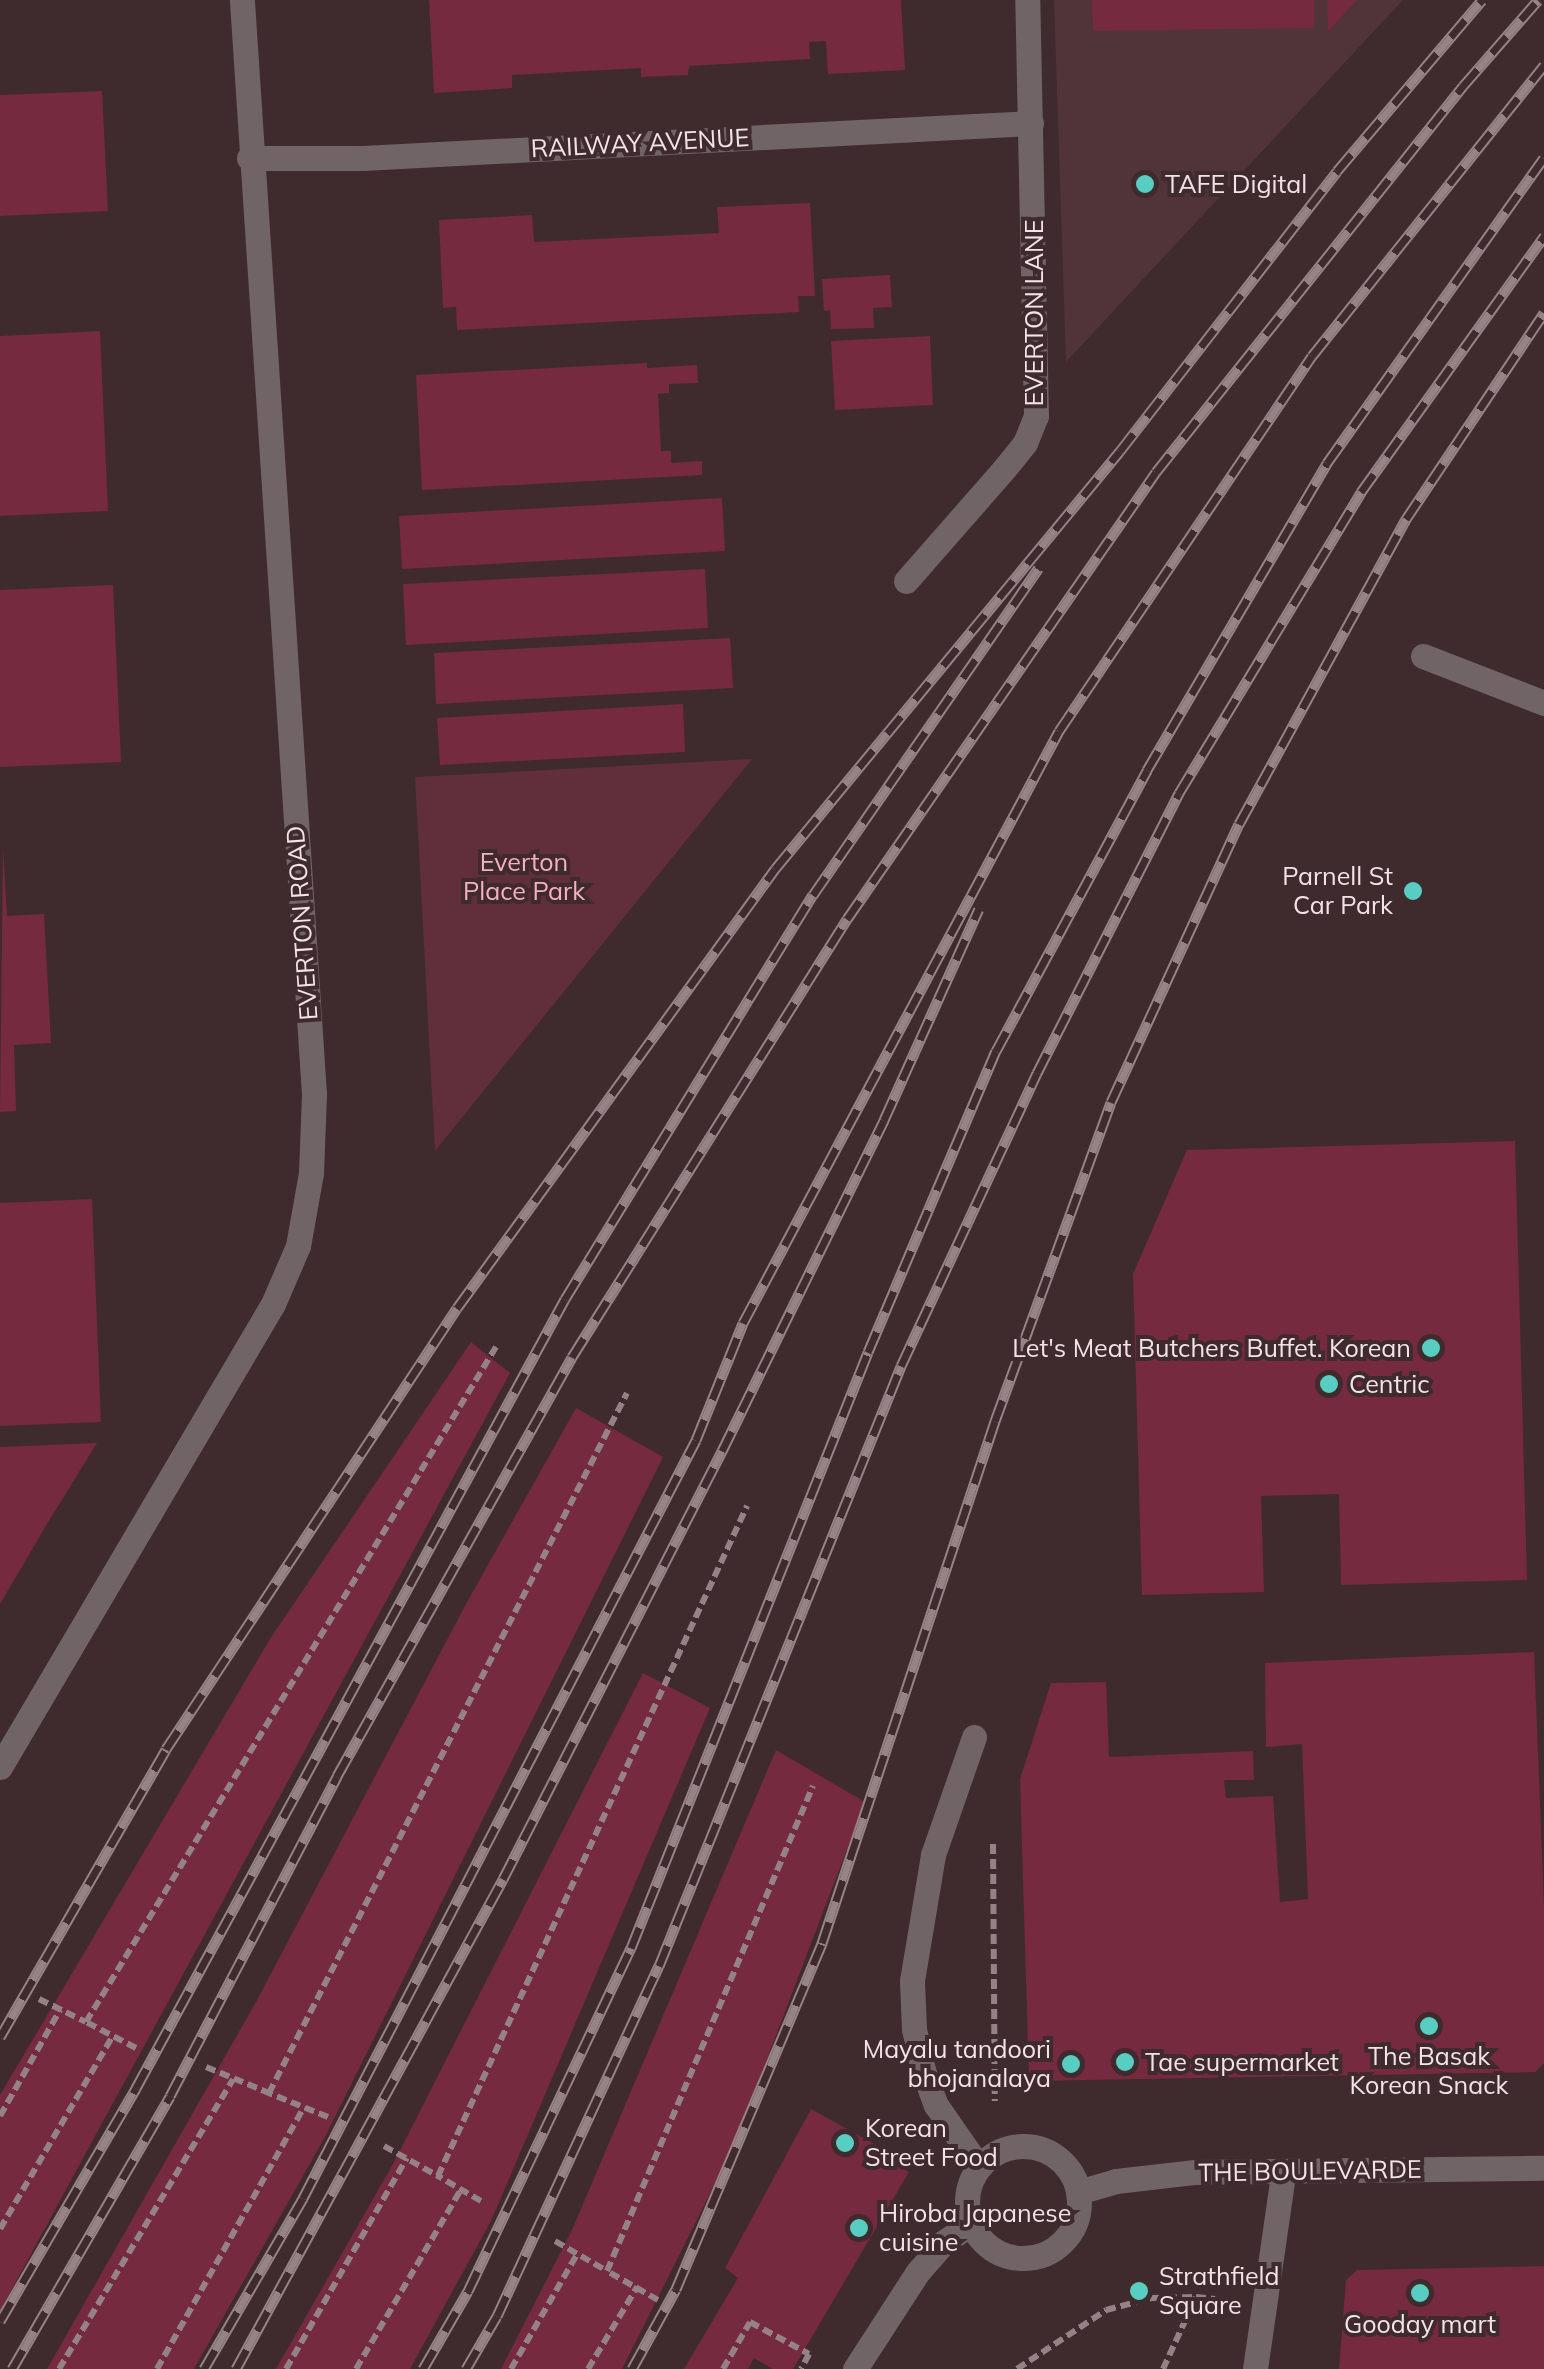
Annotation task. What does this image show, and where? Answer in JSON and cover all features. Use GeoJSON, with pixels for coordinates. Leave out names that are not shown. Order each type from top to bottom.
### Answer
{"type":"FeatureCollection","features":[{"type":"Feature","properties":{"kind":"street","name":"EVERTON ROAD"},"geometry":{"type":"LineString","coordinates":[[0,1767],[273,1304],[298,1246],[311,1173],[314,1094],[249,158],[242,0]]}},
{"type":"Feature","properties":{"kind":"street","name":"EVERTON LANE"},"geometry":{"type":"LineString","coordinates":[[906,581],[1004,469],[1024,442],[1036,416],[1026,0]]}},
{"type":"Feature","properties":{"kind":"street","name":"RAILWAY AVENUE"},"geometry":{"type":"LineString","coordinates":[[249,158],[364,158],[1031,123]]}},
{"type":"Feature","properties":{"kind":"street"},"geometry":{"type":"LineString","coordinates":[[1423,656],[1544,704]]}},
{"type":"Feature","properties":{"kind":"street"},"geometry":{"type":"LineString","coordinates":[[974,1737],[934,1855],[912,1981],[914,2029],[930,2087],[954,2134],[979,2166]]}},
{"type":"Feature","properties":{"kind":"street"},"geometry":{"type":"LineString","coordinates":[[1009,2147],[1045,2150],[1072,2174],[1080,2210],[1063,2243],[1031,2259],[995,2252],[980,2240],[971,2224],[966,2194],[979,2166],[1009,2147]]}},
{"type":"Feature","properties":{"kind":"street","name":"THE BOULEVARDE"},"geometry":{"type":"LineString","coordinates":[[1078,2192],[1151,2176],[1544,2168]]}},
{"type":"Feature","properties":{"kind":"street"},"geometry":{"type":"LineString","coordinates":[[1254,2369],[1283,2174]]}},
{"type":"Feature","properties":{"kind":"street"},"geometry":{"type":"LineString","coordinates":[[855,2369],[917,2273],[944,2242],[971,2224]]}},
{"type":"Feature","properties":{"kind":"path"},"geometry":{"type":"LineString","coordinates":[[86,2022],[496,1346]]}},
{"type":"Feature","properties":{"kind":"path"},"geometry":{"type":"LineString","coordinates":[[269,2093],[627,1393]]}},
{"type":"Feature","properties":{"kind":"path"},"geometry":{"type":"LineString","coordinates":[[438,2176],[747,1506]]}},
{"type":"Feature","properties":{"kind":"path"},"geometry":{"type":"LineString","coordinates":[[608,2271],[812,1786]]}},
{"type":"Feature","properties":{"kind":"path"},"geometry":{"type":"LineString","coordinates":[[993,1828],[994,2102]]}},
{"type":"Feature","properties":{"kind":"path"},"geometry":{"type":"LineString","coordinates":[[39,1999],[136,2048]]}},
{"type":"Feature","properties":{"kind":"path"},"geometry":{"type":"LineString","coordinates":[[0,2116],[60,2010]]}},
{"type":"Feature","properties":{"kind":"path"},"geometry":{"type":"LineString","coordinates":[[0,2229],[112,2037]]}},
{"type":"Feature","properties":{"kind":"path"},"geometry":{"type":"LineString","coordinates":[[206,2067],[328,2118]]}},
{"type":"Feature","properties":{"kind":"path"},"geometry":{"type":"LineString","coordinates":[[59,2369],[233,2079]]}},
{"type":"Feature","properties":{"kind":"path"},"geometry":{"type":"LineString","coordinates":[[157,2369],[304,2107]]}},
{"type":"Feature","properties":{"kind":"path"},"geometry":{"type":"LineString","coordinates":[[384,2146],[482,2201]]}},
{"type":"Feature","properties":{"kind":"path"},"geometry":{"type":"LineString","coordinates":[[286,2369],[407,2158]]}},
{"type":"Feature","properties":{"kind":"path"},"geometry":{"type":"LineString","coordinates":[[356,2369],[462,2189]]}},
{"type":"Feature","properties":{"kind":"path"},"geometry":{"type":"LineString","coordinates":[[556,2241],[658,2300]]}},
{"type":"Feature","properties":{"kind":"path"},"geometry":{"type":"LineString","coordinates":[[510,2369],[577,2254]]}},
{"type":"Feature","properties":{"kind":"path"},"geometry":{"type":"LineString","coordinates":[[588,2369],[636,2287]]}},
{"type":"Feature","properties":{"kind":"path"},"geometry":{"type":"LineString","coordinates":[[1163,2369],[1196,2297]]}},
{"type":"Feature","properties":{"kind":"path"},"geometry":{"type":"LineString","coordinates":[[1016,2369],[1106,2310],[1152,2298],[1231,2300]]}},
{"type":"Feature","properties":{"kind":"path"},"geometry":{"type":"LineString","coordinates":[[722,2369],[750,2322],[809,2354]]}},
{"type":"Feature","properties":{"kind":"shaded area","name":"TAFE Digital"},"geometry":{"type":"Polygon","coordinates":[[[1054,0],[1403,0],[1066,362],[1054,0]]]}},
{"type":"Feature","properties":{"kind":"green space","name":"Everton Place Park"},"geometry":{"type":"Polygon","coordinates":[[[752,759],[435,1151],[415,777],[752,759]]]}},
{"type":"Feature","properties":{"kind":"building"},"geometry":{"type":"Polygon","coordinates":[[[429,0],[901,0],[905,70],[828,74],[826,41],[809,42],[810,59],[689,66],[688,75],[641,77],[641,68],[512,75],[512,88],[434,93],[429,0]]]}},
{"type":"Feature","properties":{"kind":"building"},"geometry":{"type":"Polygon","coordinates":[[[1092,0],[1314,0],[1314,28],[1093,31],[1092,0]]]}},
{"type":"Feature","properties":{"kind":"building"},"geometry":{"type":"Polygon","coordinates":[[[1327,0],[1357,0],[1328,31],[1327,0]]]}},
{"type":"Feature","properties":{"kind":"building"},"geometry":{"type":"Polygon","coordinates":[[[102,91],[108,211],[0,216],[0,95],[102,91]]]}},
{"type":"Feature","properties":{"kind":"building"},"geometry":{"type":"Polygon","coordinates":[[[810,203],[815,296],[798,296],[799,312],[457,330],[456,307],[443,308],[439,220],[532,215],[534,242],[719,233],[717,207],[810,203]]]}},
{"type":"Feature","properties":{"kind":"building"},"geometry":{"type":"Polygon","coordinates":[[[890,275],[892,307],[873,308],[874,328],[831,329],[830,310],[824,311],[822,279],[890,275]]]}},
{"type":"Feature","properties":{"kind":"building"},"geometry":{"type":"Polygon","coordinates":[[[100,331],[108,511],[0,516],[0,336],[100,331]]]}},
{"type":"Feature","properties":{"kind":"building"},"geometry":{"type":"Polygon","coordinates":[[[930,336],[933,405],[835,410],[831,341],[930,336]]]}},
{"type":"Feature","properties":{"kind":"building"},"geometry":{"type":"Polygon","coordinates":[[[647,363],[647,368],[697,365],[698,383],[669,384],[669,393],[658,394],[661,451],[671,451],[671,463],[702,461],[702,475],[422,490],[416,375],[647,363]]]}},
{"type":"Feature","properties":{"kind":"building"},"geometry":{"type":"Polygon","coordinates":[[[722,498],[725,551],[402,569],[399,516],[722,498]]]}},
{"type":"Feature","properties":{"kind":"building"},"geometry":{"type":"Polygon","coordinates":[[[705,569],[708,628],[406,645],[403,584],[705,569]]]}},
{"type":"Feature","properties":{"kind":"building"},"geometry":{"type":"Polygon","coordinates":[[[113,585],[121,762],[0,767],[0,590],[113,585]]]}},
{"type":"Feature","properties":{"kind":"building"},"geometry":{"type":"Polygon","coordinates":[[[730,638],[733,688],[436,704],[434,653],[730,638]]]}},
{"type":"Feature","properties":{"kind":"building"},"geometry":{"type":"Polygon","coordinates":[[[683,704],[685,752],[440,765],[437,718],[683,704]]]}},
{"type":"Feature","properties":{"kind":"building"},"geometry":{"type":"Polygon","coordinates":[[[3,847],[7,916],[44,914],[51,1043],[14,1045],[16,1111],[0,1112],[3,847]]]}},
{"type":"Feature","properties":{"kind":"building","name":"Centric"},"geometry":{"type":"Polygon","coordinates":[[[1515,1141],[1527,1580],[1341,1585],[1339,1494],[1261,1496],[1264,1592],[1142,1595],[1133,1274],[1187,1150],[1515,1141]]]}},
{"type":"Feature","properties":{"kind":"building"},"geometry":{"type":"Polygon","coordinates":[[[92,1199],[101,1422],[0,1426],[0,1203],[92,1199]]]}},
{"type":"Feature","properties":{"kind":"building"},"geometry":{"type":"Polygon","coordinates":[[[471,1342],[510,1373],[0,2311],[0,2095],[270,1639],[471,1342]]]}},
{"type":"Feature","properties":{"kind":"building"},"geometry":{"type":"Polygon","coordinates":[[[576,1408],[663,1457],[325,2137],[194,2369],[47,2369],[256,2002],[466,1604],[576,1408]]]}},
{"type":"Feature","properties":{"kind":"building"},"geometry":{"type":"Polygon","coordinates":[[[97,1443],[50,1519],[0,1604],[0,1447],[97,1443]]]}},
{"type":"Feature","properties":{"kind":"building"},"geometry":{"type":"Polygon","coordinates":[[[1534,1652],[1544,1905],[1544,2063],[1535,2072],[1029,2081],[1020,1779],[1051,1683],[1106,1682],[1109,1757],[1253,1751],[1254,1780],[1224,1780],[1226,1798],[1273,1796],[1280,1902],[1308,1899],[1302,1744],[1266,1747],[1265,1663],[1534,1652]]]}},
{"type":"Feature","properties":{"kind":"building"},"geometry":{"type":"Polygon","coordinates":[[[643,1673],[710,1708],[491,2221],[410,2369],[276,2369],[393,2164],[643,1673]]]}},
{"type":"Feature","properties":{"kind":"building"},"geometry":{"type":"Polygon","coordinates":[[[776,1750],[865,1802],[733,2148],[622,2369],[501,2369],[572,2230],[776,1750]]]}},
{"type":"Feature","properties":{"kind":"building"},"geometry":{"type":"Polygon","coordinates":[[[811,2109],[878,2146],[875,2152],[909,2172],[793,2369],[773,2369],[754,2358],[748,2369],[684,2369],[738,2278],[725,2268],[811,2109]]]}},
{"type":"Feature","properties":{"kind":"building"},"geometry":{"type":"Polygon","coordinates":[[[1544,2266],[1544,2369],[1339,2369],[1346,2280],[1357,2270],[1544,2266]]]}},
{"type":"Feature","properties":{"kind":"railway"},"geometry":{"type":"LineString","coordinates":[[0,2037],[166,1749],[457,1308],[775,869],[1120,451],[1337,171],[1482,0]]}},
{"type":"Feature","properties":{"kind":"railway"},"geometry":{"type":"LineString","coordinates":[[12,2369],[170,2096],[337,1776],[572,1357],[847,919],[1156,472],[1463,86],[1538,0]]}},
{"type":"Feature","properties":{"kind":"railway"},"geometry":{"type":"LineString","coordinates":[[204,2369],[303,2198],[696,1440],[743,1323],[1059,731],[1312,356],[1544,65]]}},
{"type":"Feature","properties":{"kind":"railway"},"geometry":{"type":"LineString","coordinates":[[423,2369],[468,2291],[631,1948],[868,1352],[996,1051],[1147,770],[1327,463],[1544,158]]}},
{"type":"Feature","properties":{"kind":"railway"},"geometry":{"type":"LineString","coordinates":[[466,2369],[497,2316],[659,1966],[901,1366],[1037,1073],[1179,793],[1361,492],[1544,236]]}},
{"type":"Feature","properties":{"kind":"railway"},"geometry":{"type":"LineString","coordinates":[[632,2369],[676,2289],[822,1943],[995,1421],[1111,1102],[1239,824],[1406,519],[1544,313]]}},
{"type":"Feature","properties":{"kind":"railway"},"geometry":{"type":"LineString","coordinates":[[0,2321],[136,2088],[565,1299],[813,895],[1039,568]]}},
{"type":"Feature","properties":{"kind":"railway"},"geometry":{"type":"LineString","coordinates":[[236,2369],[503,1879],[722,1451],[884,1120],[979,909]]}},
{"type":"Feature","properties":{"kind":"place","name":"TAFE Digital"},"geometry":{"type":"Point","coordinates":[1145,184]}},
{"type":"Feature","properties":{"kind":"place","name":"Parnell St Car Park"},"geometry":{"type":"Point","coordinates":[1413,891]}},
{"type":"Feature","properties":{"kind":"place","name":"Let's Meat Butchers Buffet. Korean"},"geometry":{"type":"Point","coordinates":[1431,1348]}},
{"type":"Feature","properties":{"kind":"place","name":"Centric"},"geometry":{"type":"Point","coordinates":[1329,1384]}},
{"type":"Feature","properties":{"kind":"place","name":"The Basak Korean Snack"},"geometry":{"type":"Point","coordinates":[1429,2026]}},
{"type":"Feature","properties":{"kind":"place","name":"Tae supermarket"},"geometry":{"type":"Point","coordinates":[1125,2062]}},
{"type":"Feature","properties":{"kind":"place","name":"Mayalu tandoori bhojanalaya"},"geometry":{"type":"Point","coordinates":[1071,2064]}},
{"type":"Feature","properties":{"kind":"place","name":"Korean Street Food"},"geometry":{"type":"Point","coordinates":[845,2143]}},
{"type":"Feature","properties":{"kind":"place","name":"Hiroba Japanese cuisine"},"geometry":{"type":"Point","coordinates":[859,2228]}},
{"type":"Feature","properties":{"kind":"place","name":"Strathfield Square"},"geometry":{"type":"Point","coordinates":[1139,2291]}},
{"type":"Feature","properties":{"kind":"place","name":"Gooday mart"},"geometry":{"type":"Point","coordinates":[1420,2293]}}]}
